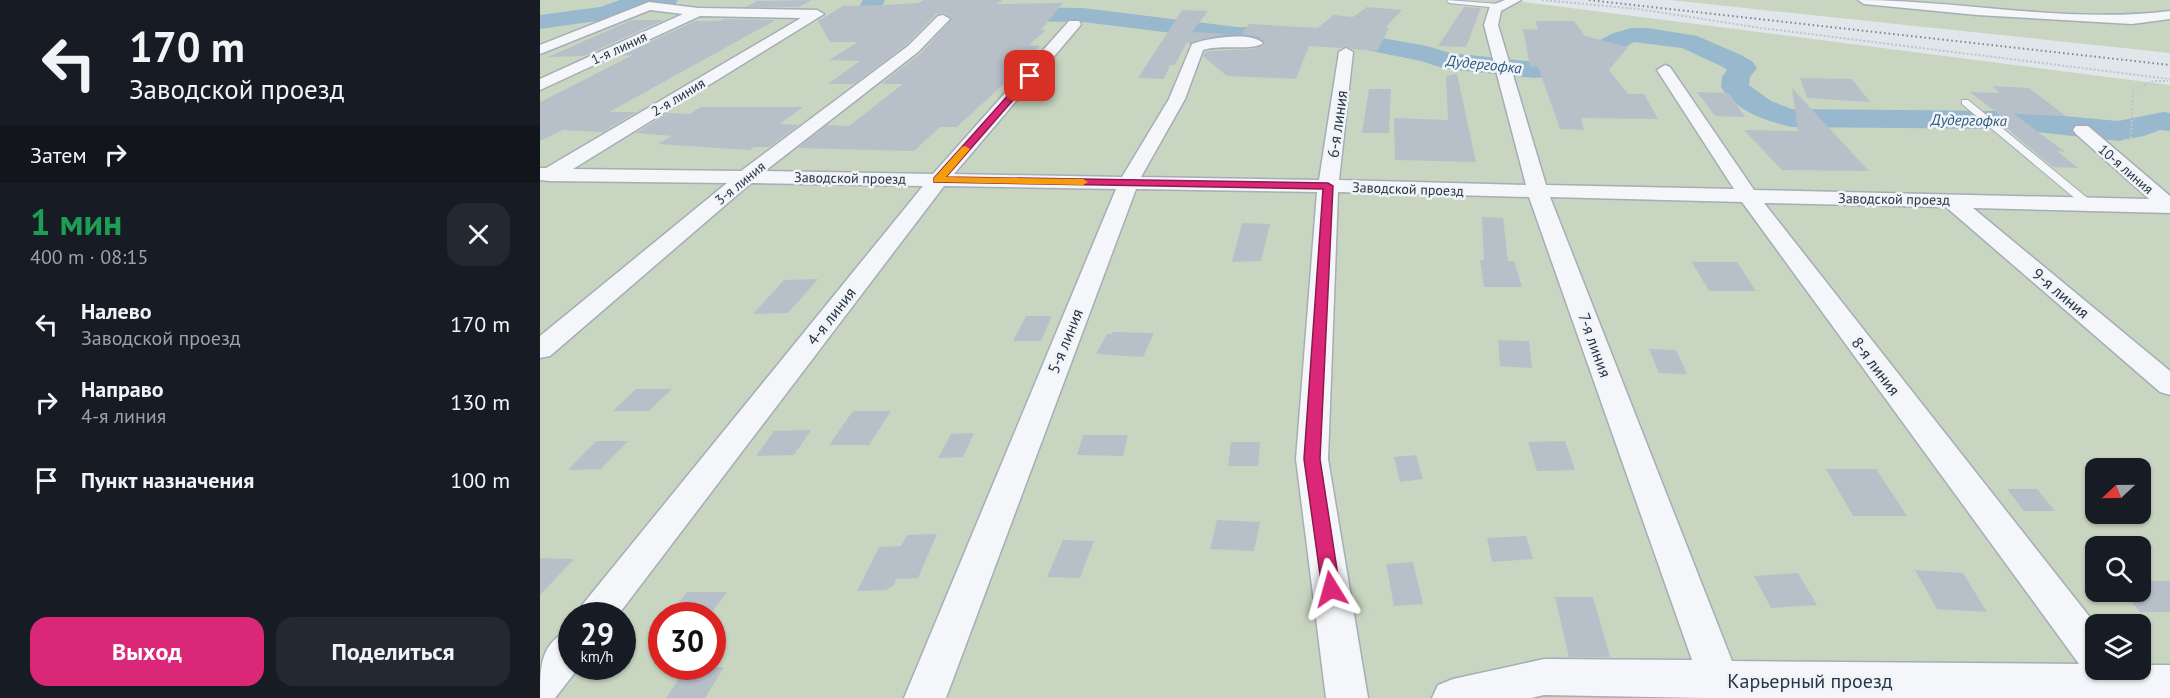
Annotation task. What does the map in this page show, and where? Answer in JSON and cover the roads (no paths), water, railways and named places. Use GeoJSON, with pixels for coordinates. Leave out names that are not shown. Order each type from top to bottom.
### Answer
{"type":"FeatureCollection","features":[{"type":"Feature","properties":{"kind":"street"},"geometry":{"type":"LineString","coordinates":[[1499,6],[1515,0]]}},
{"type":"Feature","properties":{"kind":"street"},"geometry":{"type":"LineString","coordinates":[[1864,0],[2132,20],[2170,15]]}},
{"type":"Feature","properties":{"kind":"street"},"geometry":{"type":"LineString","coordinates":[[540,50],[651,3],[698,12]]}},
{"type":"Feature","properties":{"kind":"street","name":"7-я линия"},"geometry":{"type":"LineString","coordinates":[[1499,6],[1495,9],[1491,25],[1538,192],[1722,689]]}},
{"type":"Feature","properties":{"kind":"street","name":"2-я линия"},"geometry":{"type":"LineString","coordinates":[[543,177],[817,14],[698,12]]}},
{"type":"Feature","properties":{"kind":"street","name":"1-я линия"},"geometry":{"type":"LineString","coordinates":[[540,85],[698,12]]}},
{"type":"Feature","properties":{"kind":"street","name":"3-я линия"},"geometry":{"type":"LineString","coordinates":[[540,350],[746,177],[913,48],[943,19]]}},
{"type":"Feature","properties":{"kind":"street","name":"4-я линия"},"geometry":{"type":"LineString","coordinates":[[606,602],[938,180],[1074,24]]}},
{"type":"Feature","properties":{"kind":"street","name":"5-я линия"},"geometry":{"type":"LineString","coordinates":[[925,698],[1128,183],[1177,99],[1197,47],[1219,41],[1256,43]]}},
{"type":"Feature","properties":{"kind":"street","name":"6-я линия"},"geometry":{"type":"LineString","coordinates":[[1346,52],[1328,186],[1312,459],[1347,698]]}},
{"type":"Feature","properties":{"kind":"street","name":"8-я линия"},"geometry":{"type":"LineString","coordinates":[[1665,70],[1748,196],[2085,642]]}},
{"type":"Feature","properties":{"kind":"street","name":"10-я линия"},"geometry":{"type":"LineString","coordinates":[[2082,130],[2169,206]]}},
{"type":"Feature","properties":{"kind":"street","name":"Заводской проезд"},"geometry":{"type":"LineString","coordinates":[[543,177],[746,177],[1328,186],[2169,206]]}},
{"type":"Feature","properties":{"kind":"street","name":"9-я линия"},"geometry":{"type":"LineString","coordinates":[[1952,201],[2170,386]]}},
{"type":"Feature","properties":{"kind":"street"},"geometry":{"type":"LineString","coordinates":[[540,686],[558,664]]}},
{"type":"Feature","properties":{"kind":"street","name":"Карьерный проезд"},"geometry":{"type":"LineString","coordinates":[[1453,698],[1544,677],[1722,689],[2085,677]]}},
{"type":"Feature","properties":{"kind":"street","name":"Карьерный проезд"},"geometry":{"type":"LineString","coordinates":[[2145,680],[2170,683]]}},
{"type":"Feature","properties":{"kind":"lane"},"geometry":{"type":"LineString","coordinates":[[1449,1],[1499,6]]}},
{"type":"Feature","properties":{"kind":"lane"},"geometry":{"type":"LineString","coordinates":[[1965,102],[2087,203]]}},
{"type":"Feature","properties":{"kind":"waterway","name":"Дудергофка"},"geometry":{"type":"LineString","coordinates":[[540,22],[604,13],[627,5],[667,0]]}},
{"type":"Feature","properties":{"kind":"waterway","name":"Дудергофка"},"geometry":{"type":"LineString","coordinates":[[874,0],[863,20],[864,26],[888,30],[904,26]]}},
{"type":"Feature","properties":{"kind":"waterway","name":"Дудергофка"},"geometry":{"type":"LineString","coordinates":[[987,14],[1083,15],[1237,34],[1326,35],[1427,54],[1446,61],[1535,70],[1572,67],[1620,39],[1631,35],[1648,35],[1688,41],[1732,61],[1743,68],[1736,77],[1735,87],[1747,99],[1760,107],[1791,118],[2009,120],[2118,131],[2144,127],[2156,121],[2170,122]]}},
{"type":"Feature","properties":{"kind":"railway"},"geometry":{"type":"LineString","coordinates":[[1589,0],[2170,65]]}}]}
